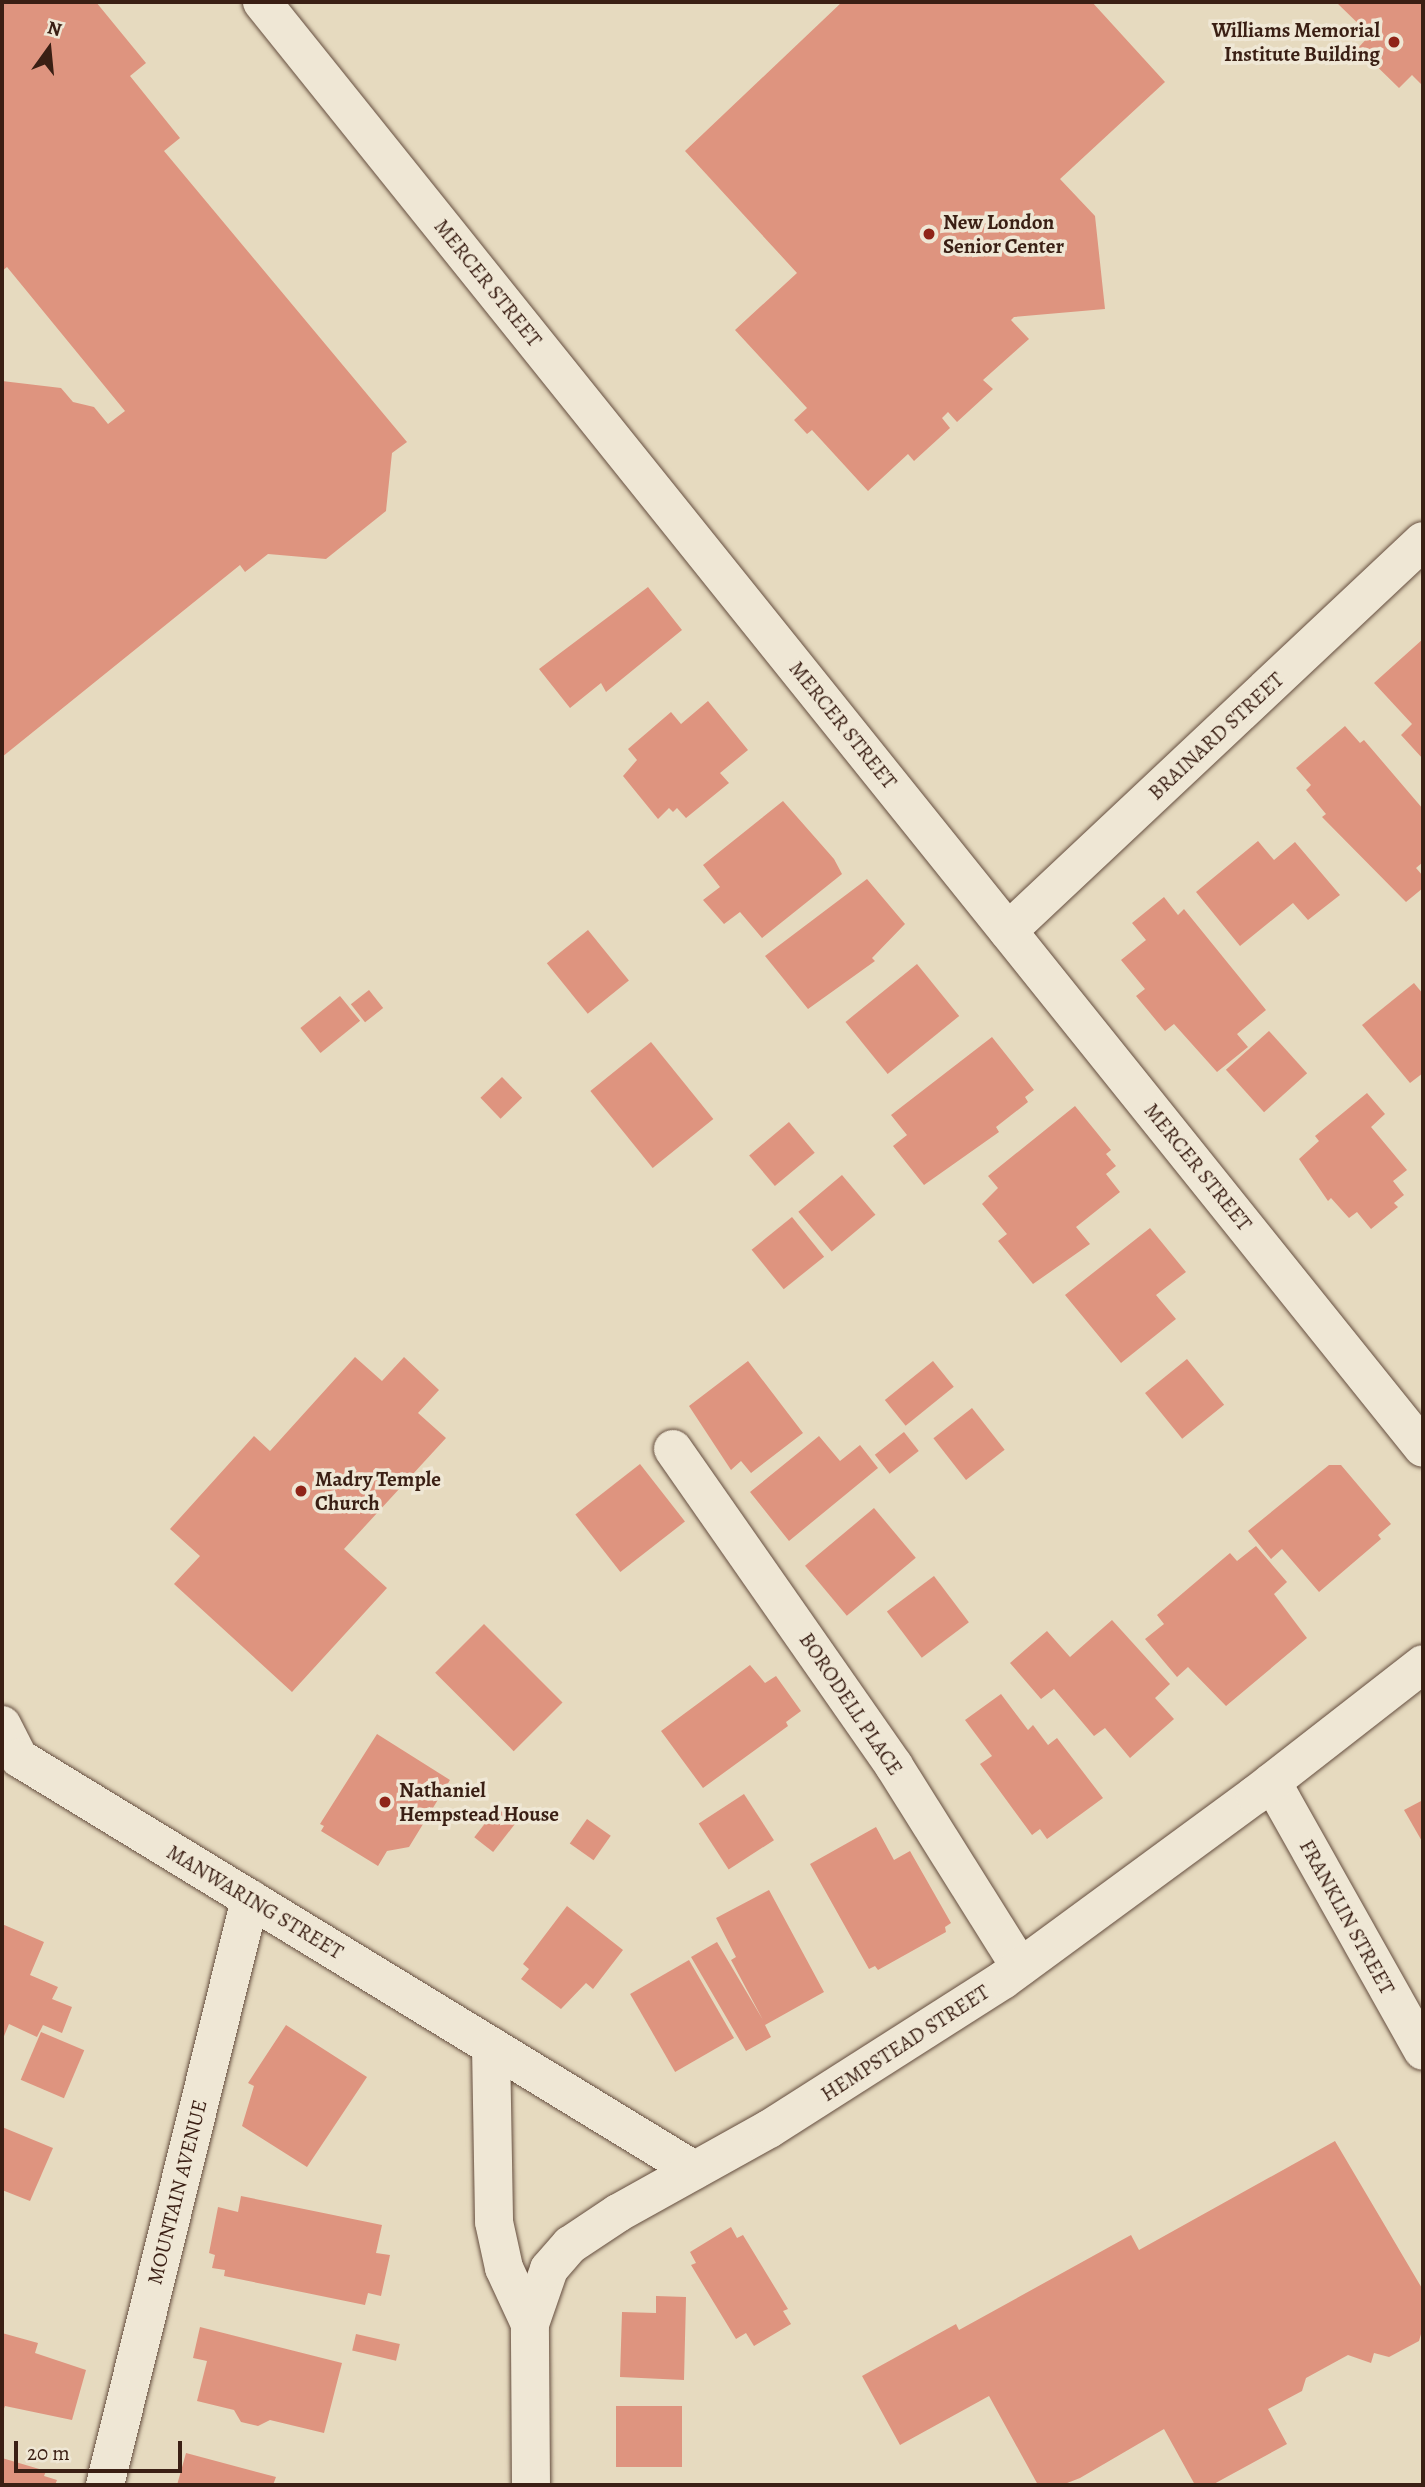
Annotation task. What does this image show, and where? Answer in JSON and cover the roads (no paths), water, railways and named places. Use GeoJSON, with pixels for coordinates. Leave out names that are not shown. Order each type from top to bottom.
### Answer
{"type":"FeatureCollection","features":[{"type":"Feature","properties":{"kind":"street","name":"MERCER STREET"},"geometry":{"type":"LineString","coordinates":[[262,2],[1423,1448]]}},
{"type":"Feature","properties":{"kind":"street","name":"BRAINARD STREET"},"geometry":{"type":"LineString","coordinates":[[1008,931],[1423,541]]}},
{"type":"Feature","properties":{"kind":"street","name":"BORODELL PLACE"},"geometry":{"type":"LineString","coordinates":[[673,1449],[879,1744],[1020,1967]]}},
{"type":"Feature","properties":{"kind":"street","name":"HEMPSTEAD STREET"},"geometry":{"type":"LineString","coordinates":[[531,2485],[530,2324],[549,2269],[570,2245],[905,2045],[1020,1967],[1272,1782],[1423,1664]]}},
{"type":"Feature","properties":{"kind":"street","name":"MANWARING STREET"},"geometry":{"type":"LineString","coordinates":[[7,1747],[694,2170]]}},
{"type":"Feature","properties":{"kind":"street","name":"FRANKLIN STREET"},"geometry":{"type":"LineString","coordinates":[[1272,1782],[1423,2051]]}},
{"type":"Feature","properties":{"kind":"street","name":"MOUNTAIN AVENUE"},"geometry":{"type":"LineString","coordinates":[[104,2485],[250,1899]]}},
{"type":"Feature","properties":{"kind":"street"},"geometry":{"type":"LineString","coordinates":[[491,2046],[494,2222],[504,2268],[530,2324]]}},
{"type":"Feature","properties":{"kind":"place","name":"Williams Memorial Institute Building"},"geometry":{"type":"Point","coordinates":[1394,42]}},
{"type":"Feature","properties":{"kind":"place","name":"New London Senior Center"},"geometry":{"type":"Point","coordinates":[929,234]}},
{"type":"Feature","properties":{"kind":"place","name":"Madry Temple Church"},"geometry":{"type":"Point","coordinates":[301,1491]}},
{"type":"Feature","properties":{"kind":"place","name":"Nathaniel Hempstead House"},"geometry":{"type":"Point","coordinates":[385,1802]}}]}
